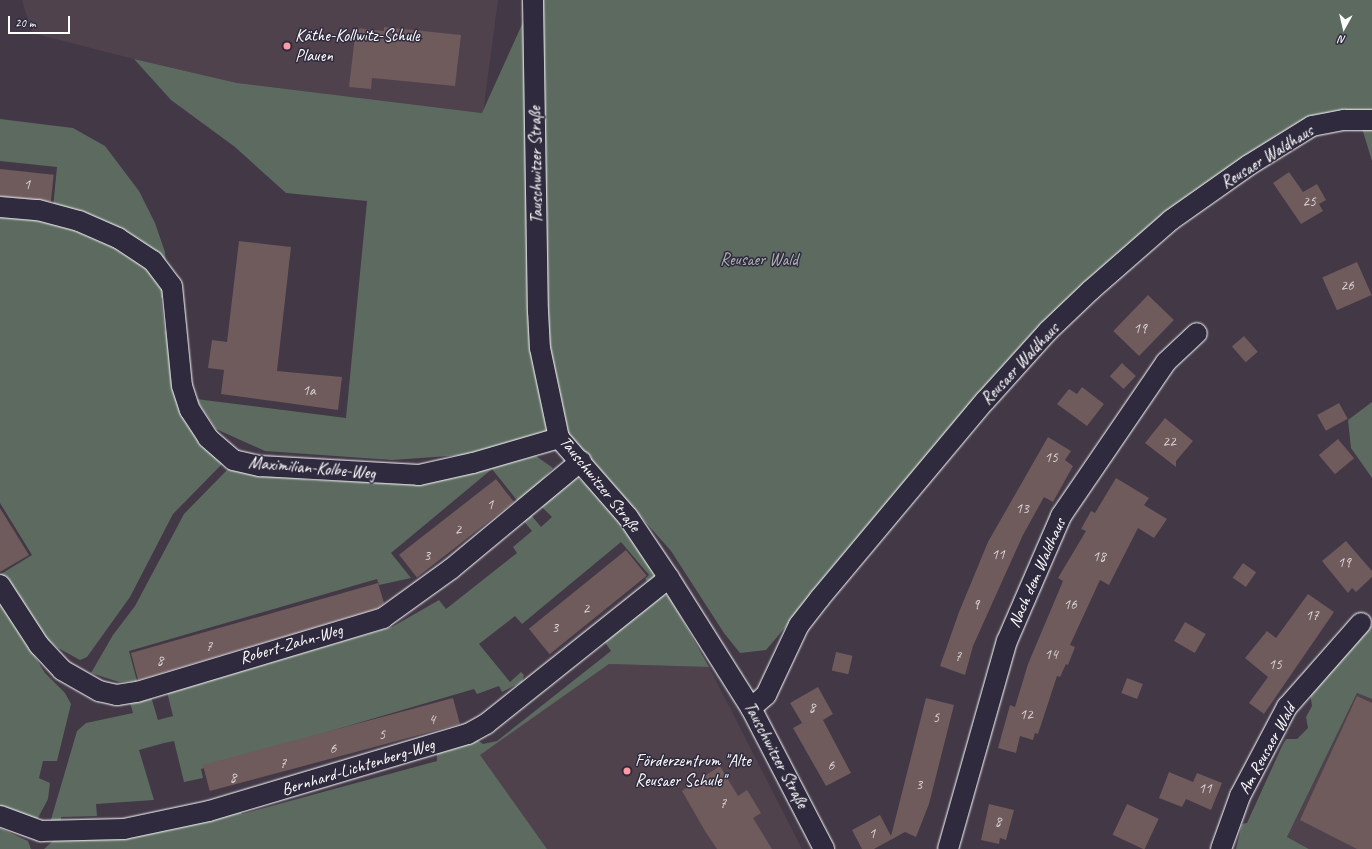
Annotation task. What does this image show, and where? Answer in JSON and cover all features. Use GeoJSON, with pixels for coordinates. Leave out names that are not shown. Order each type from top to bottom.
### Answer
{"type":"FeatureCollection","features":[{"type":"Feature","properties":{"kind":"street","name":"Tauschwitzer Straße"},"geometry":{"type":"LineString","coordinates":[[533,0],[538,318],[540,348],[559,438],[581,461],[628,517],[670,578],[752,708],[824,849]]}},
{"type":"Feature","properties":{"kind":"street","name":"Reusaer Waldhaus"},"geometry":{"type":"LineString","coordinates":[[752,708],[766,695],[799,625],[820,598],[985,401],[1048,331],[1091,290],[1171,220],[1249,165],[1312,126],[1344,120],[1372,120]]}},
{"type":"Feature","properties":{"kind":"street","name":"Maximilian-Kolbe-Weg"},"geometry":{"type":"LineString","coordinates":[[0,207],[38,210],[79,221],[118,238],[153,261],[172,286],[182,386],[190,410],[208,438],[233,460],[290,468],[419,475],[473,463],[559,438]]}},
{"type":"Feature","properties":{"kind":"street","name":"Nach dem Waldhaus"},"geometry":{"type":"LineString","coordinates":[[948,849],[1007,641],[1061,516],[1166,362],[1197,333]]}},
{"type":"Feature","properties":{"kind":"street","name":"Robert-Zahn-Weg"},"geometry":{"type":"LineString","coordinates":[[0,585],[39,645],[62,670],[99,692],[117,695],[137,692],[383,618],[450,569],[581,461]]}},
{"type":"Feature","properties":{"kind":"street","name":"Bernhard-Lichtenberg-Weg"},"geometry":{"type":"LineString","coordinates":[[0,816],[41,831],[124,829],[209,811],[468,734],[486,724],[670,578]]}},
{"type":"Feature","properties":{"kind":"street","name":"Am Reusaer Wald"},"geometry":{"type":"LineString","coordinates":[[1221,849],[1240,796],[1287,707],[1361,623]]}},
{"type":"Feature","properties":{"kind":"shaded area","name":"Käthe-Kollwitz-Schule Plauen"},"geometry":{"type":"Polygon","coordinates":[[[22,0],[498,0],[483,113],[237,83],[134,59],[32,33],[22,0]]]}},
{"type":"Feature","properties":{"kind":"shaded area","name":"Förderzentrum \"Alte Reusaer Schule\""},"geometry":{"type":"Polygon","coordinates":[[[609,664],[709,667],[802,849],[547,849],[479,755],[609,664]]]}},
{"type":"Feature","properties":{"kind":"shaded area"},"geometry":{"type":"Polygon","coordinates":[[[1357,693],[1372,699],[1372,849],[1309,849],[1287,837],[1357,693]]]}},
{"type":"Feature","properties":{"kind":"green space","name":"Reusaer Wald"},"geometry":{"type":"Polygon","coordinates":[[[533,0],[1372,0],[1372,116],[1349,116],[1167,217],[981,399],[766,650],[740,653],[724,633],[671,551],[565,431],[463,455],[392,460],[265,451],[216,429],[196,399],[346,418],[367,201],[286,193],[235,147],[171,100],[134,59],[237,83],[482,113],[533,0]]]}},
{"type":"Feature","properties":{"kind":"green space"},"geometry":{"type":"Polygon","coordinates":[[[0,119],[73,128],[105,146],[139,191],[155,223],[165,252],[166,265],[53,208],[57,167],[0,161],[0,119]]]}},
{"type":"Feature","properties":{"kind":"green space"},"geometry":{"type":"Polygon","coordinates":[[[1361,125],[1372,125],[1372,161],[1361,125]]]}},
{"type":"Feature","properties":{"kind":"green space"},"geometry":{"type":"Polygon","coordinates":[[[0,214],[53,219],[78,227],[152,268],[166,297],[161,298],[165,331],[173,332],[177,381],[223,463],[173,514],[130,597],[87,657],[80,660],[58,648],[37,631],[14,598],[1,574],[32,555],[0,503],[0,214]]]}},
{"type":"Feature","properties":{"kind":"green space"},"geometry":{"type":"Polygon","coordinates":[[[1372,402],[1372,478],[1351,448],[1348,420],[1372,402]]]}},
{"type":"Feature","properties":{"kind":"green space"},"geometry":{"type":"Polygon","coordinates":[[[536,456],[553,468],[520,504],[492,469],[391,553],[411,578],[379,585],[377,579],[129,651],[137,681],[119,682],[91,673],[113,635],[135,606],[184,514],[228,469],[237,466],[309,480],[396,483],[443,479],[536,456]]]}},
{"type":"Feature","properties":{"kind":"green space"},"geometry":{"type":"Polygon","coordinates":[[[566,478],[578,478],[593,490],[631,536],[652,568],[654,577],[649,584],[645,579],[649,575],[621,542],[522,624],[515,616],[479,644],[510,682],[521,672],[524,675],[522,682],[502,692],[499,686],[477,694],[474,689],[201,769],[203,778],[184,782],[174,741],[139,750],[154,800],[96,804],[97,816],[61,817],[61,824],[50,823],[77,731],[86,723],[133,713],[130,703],[151,697],[158,720],[173,716],[167,692],[392,627],[439,600],[446,609],[517,553],[513,547],[532,531],[522,519],[535,512],[532,516],[541,527],[552,517],[538,503],[566,478]]]}},
{"type":"Feature","properties":{"kind":"green space"},"geometry":{"type":"Polygon","coordinates":[[[662,595],[669,596],[709,667],[609,664],[480,755],[547,849],[44,849],[54,840],[238,808],[242,814],[437,761],[437,753],[475,738],[483,744],[497,741],[611,651],[602,638],[662,595]]]}},
{"type":"Feature","properties":{"kind":"green space"},"geometry":{"type":"Polygon","coordinates":[[[0,599],[45,673],[65,693],[71,704],[57,761],[43,761],[39,778],[50,783],[48,799],[38,818],[27,820],[0,810],[0,599]]]}},
{"type":"Feature","properties":{"kind":"green space"},"geometry":{"type":"Polygon","coordinates":[[[1372,625],[1372,699],[1357,693],[1287,837],[1309,849],[1236,849],[1242,824],[1247,823],[1286,739],[1297,739],[1308,728],[1306,717],[1312,706],[1310,693],[1372,625]]]}},
{"type":"Feature","properties":{"kind":"green space"},"geometry":{"type":"Polygon","coordinates":[[[0,828],[28,841],[31,849],[0,849],[0,828]]]}},
{"type":"Feature","properties":{"kind":"building"},"geometry":{"type":"Polygon","coordinates":[[[384,27],[461,35],[455,86],[372,78],[371,89],[349,87],[356,28],[384,31],[384,27]]]}},
{"type":"Feature","properties":{"kind":"building"},"geometry":{"type":"Polygon","coordinates":[[[0,169],[54,175],[51,201],[0,196],[0,169]]]}},
{"type":"Feature","properties":{"kind":"building"},"geometry":{"type":"Polygon","coordinates":[[[1289,172],[1303,192],[1317,184],[1326,200],[1319,204],[1323,211],[1301,224],[1273,183],[1289,172]]]}},
{"type":"Feature","properties":{"kind":"building"},"geometry":{"type":"Polygon","coordinates":[[[239,241],[291,247],[277,371],[342,377],[338,410],[221,394],[224,370],[208,368],[212,340],[227,342],[239,241]]]}},
{"type":"Feature","properties":{"kind":"building"},"geometry":{"type":"Polygon","coordinates":[[[1357,262],[1372,295],[1337,310],[1322,277],[1357,262]]]}},
{"type":"Feature","properties":{"kind":"building"},"geometry":{"type":"Polygon","coordinates":[[[1148,295],[1174,320],[1139,356],[1113,331],[1148,295]]]}},
{"type":"Feature","properties":{"kind":"building"},"geometry":{"type":"Polygon","coordinates":[[[1244,336],[1258,352],[1246,362],[1232,346],[1244,336]]]}},
{"type":"Feature","properties":{"kind":"building"},"geometry":{"type":"Polygon","coordinates":[[[1122,363],[1136,376],[1124,389],[1110,376],[1122,363]]]}},
{"type":"Feature","properties":{"kind":"building"},"geometry":{"type":"Polygon","coordinates":[[[1082,387],[1104,404],[1087,426],[1057,404],[1069,389],[1077,394],[1082,387]]]}},
{"type":"Feature","properties":{"kind":"building"},"geometry":{"type":"Polygon","coordinates":[[[1339,403],[1348,419],[1326,431],[1317,415],[1339,403]]]}},
{"type":"Feature","properties":{"kind":"building"},"geometry":{"type":"Polygon","coordinates":[[[1165,418],[1193,441],[1176,461],[1176,467],[1145,443],[1165,418]]]}},
{"type":"Feature","properties":{"kind":"building"},"geometry":{"type":"Polygon","coordinates":[[[1048,437],[1071,451],[1065,460],[1073,466],[1053,502],[1044,497],[1023,535],[973,646],[965,675],[940,666],[959,612],[988,542],[1048,437]]]}},
{"type":"Feature","properties":{"kind":"building"},"geometry":{"type":"Polygon","coordinates":[[[1338,439],[1354,458],[1335,474],[1319,455],[1338,439]]]}},
{"type":"Feature","properties":{"kind":"building"},"geometry":{"type":"Polygon","coordinates":[[[1116,478],[1149,498],[1144,505],[1167,519],[1154,538],[1138,528],[1109,585],[1100,580],[1070,645],[1075,647],[1068,665],[1066,664],[1060,677],[1057,676],[1038,734],[1035,733],[1033,740],[1020,736],[1016,753],[998,748],[1010,705],[1015,707],[1028,664],[1063,581],[1058,578],[1086,531],[1081,529],[1091,511],[1095,513],[1116,478]]]}},
{"type":"Feature","properties":{"kind":"building"},"geometry":{"type":"Polygon","coordinates":[[[496,479],[514,502],[417,578],[399,555],[496,479]]]}},
{"type":"Feature","properties":{"kind":"building"},"geometry":{"type":"Polygon","coordinates":[[[0,508],[29,555],[0,572],[0,508]]]}},
{"type":"Feature","properties":{"kind":"building"},"geometry":{"type":"Polygon","coordinates":[[[1346,541],[1372,571],[1372,577],[1356,592],[1352,588],[1348,593],[1322,561],[1346,541]]]}},
{"type":"Feature","properties":{"kind":"building"},"geometry":{"type":"Polygon","coordinates":[[[626,550],[647,576],[550,654],[529,629],[626,550]]]}},
{"type":"Feature","properties":{"kind":"building"},"geometry":{"type":"Polygon","coordinates":[[[1243,563],[1256,572],[1246,587],[1233,578],[1243,563]]]}},
{"type":"Feature","properties":{"kind":"building"},"geometry":{"type":"Polygon","coordinates":[[[378,583],[384,603],[378,608],[138,680],[131,653],[378,583]]]}},
{"type":"Feature","properties":{"kind":"building"},"geometry":{"type":"Polygon","coordinates":[[[1308,594],[1334,612],[1264,714],[1249,703],[1268,677],[1245,658],[1267,631],[1276,638],[1308,594]]]}},
{"type":"Feature","properties":{"kind":"building"},"geometry":{"type":"Polygon","coordinates":[[[1185,622],[1206,634],[1195,653],[1174,641],[1185,622]]]}},
{"type":"Feature","properties":{"kind":"building"},"geometry":{"type":"Polygon","coordinates":[[[836,652],[853,656],[848,674],[832,671],[836,652]]]}},
{"type":"Feature","properties":{"kind":"building"},"geometry":{"type":"Polygon","coordinates":[[[1127,678],[1143,684],[1137,699],[1121,693],[1127,678]]]}},
{"type":"Feature","properties":{"kind":"building"},"geometry":{"type":"Polygon","coordinates":[[[818,687],[833,714],[823,720],[851,773],[826,786],[793,728],[802,723],[790,703],[818,687]]]}},
{"type":"Feature","properties":{"kind":"building"},"geometry":{"type":"Polygon","coordinates":[[[1357,696],[1372,703],[1372,849],[1357,849],[1300,820],[1357,696]]]}},
{"type":"Feature","properties":{"kind":"building"},"geometry":{"type":"Polygon","coordinates":[[[453,698],[460,724],[210,791],[203,765],[453,698]]]}},
{"type":"Feature","properties":{"kind":"building"},"geometry":{"type":"Polygon","coordinates":[[[926,698],[954,705],[929,804],[916,837],[905,832],[874,849],[862,849],[852,830],[880,815],[891,836],[926,698]]]}},
{"type":"Feature","properties":{"kind":"building"},"geometry":{"type":"Polygon","coordinates":[[[720,766],[738,796],[747,790],[761,813],[753,818],[772,849],[717,849],[705,831],[682,791],[720,766]]]}},
{"type":"Feature","properties":{"kind":"building"},"geometry":{"type":"Polygon","coordinates":[[[1169,772],[1193,782],[1197,773],[1222,783],[1211,810],[1186,799],[1182,807],[1159,798],[1169,772]]]}},
{"type":"Feature","properties":{"kind":"building"},"geometry":{"type":"Polygon","coordinates":[[[989,804],[1014,810],[1006,840],[1000,838],[999,844],[981,840],[989,804]]]}},
{"type":"Feature","properties":{"kind":"building"},"geometry":{"type":"Polygon","coordinates":[[[1127,804],[1159,819],[1145,849],[1113,835],[1127,804]]]}},
{"type":"Feature","properties":{"kind":"place","name":"Käthe-Kollwitz-Schule Plauen"},"geometry":{"type":"Point","coordinates":[287,46]}},
{"type":"Feature","properties":{"kind":"place","name":"Förderzentrum \"Alte Reusaer Schule\""},"geometry":{"type":"Point","coordinates":[627,771]}}]}
